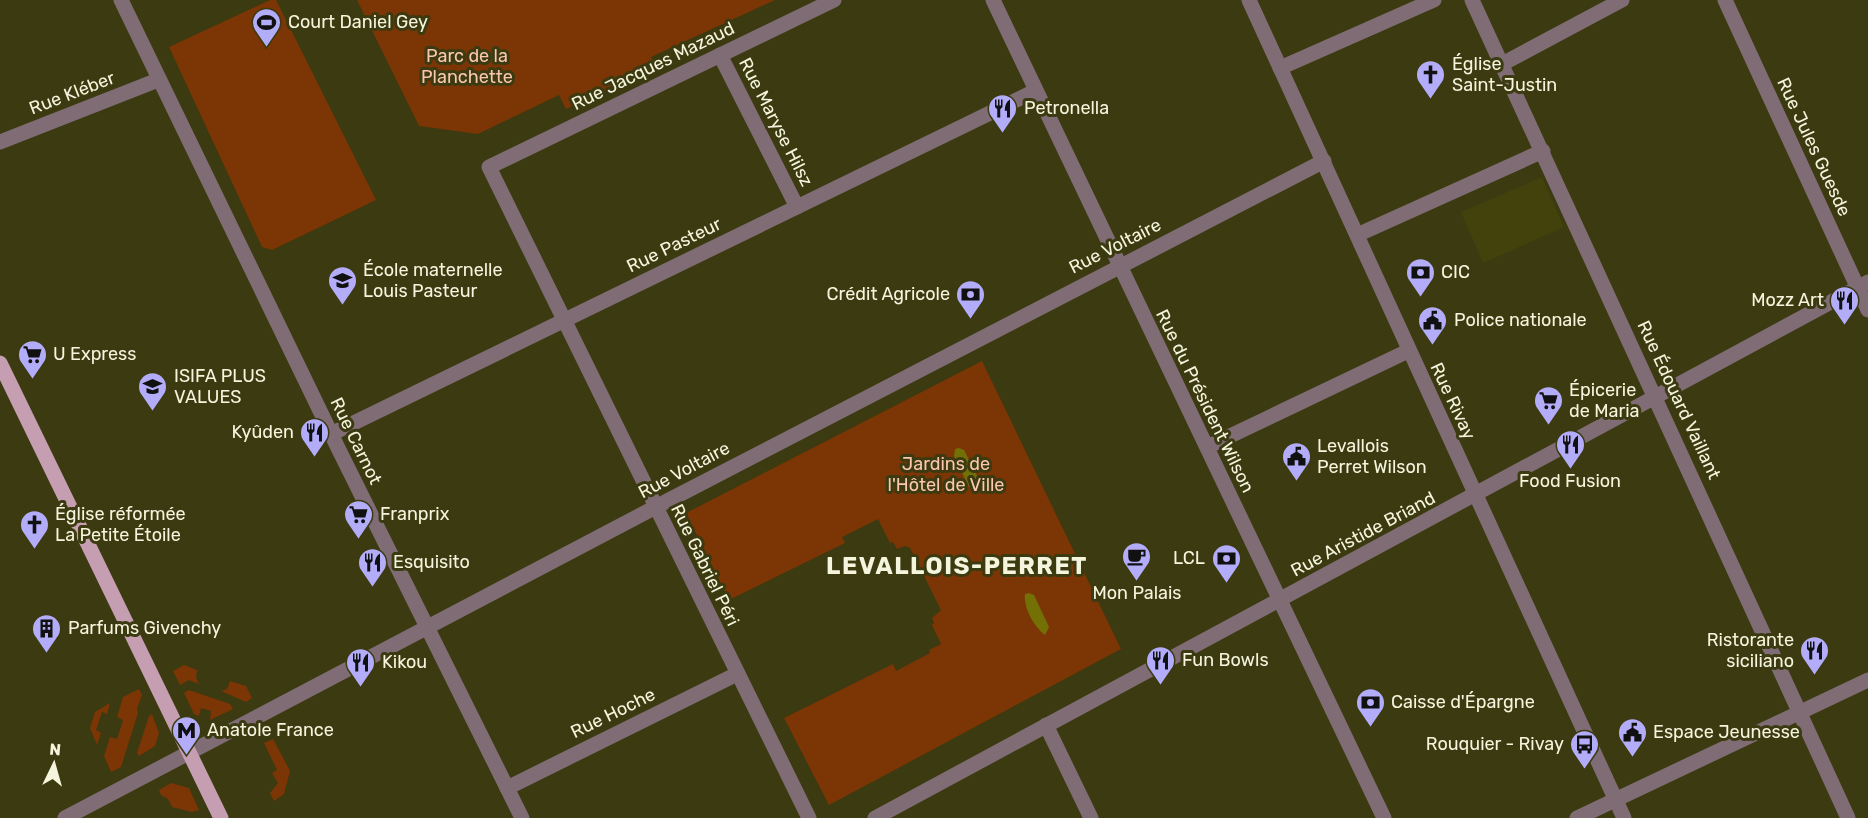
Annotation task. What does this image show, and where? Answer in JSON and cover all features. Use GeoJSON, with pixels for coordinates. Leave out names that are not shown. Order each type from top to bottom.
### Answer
{"type":"FeatureCollection","features":[{"type":"Feature","properties":{"kind":"main road"},"geometry":{"type":"LineString","coordinates":[[0,363],[191,752],[221,818]]}},
{"type":"Feature","properties":{"kind":"street","name":"Rue Carnot"},"geometry":{"type":"LineString","coordinates":[[122,0],[158,80],[331,434],[522,818]]}},
{"type":"Feature","properties":{"kind":"street","name":"Rue Jacques Mazaud"},"geometry":{"type":"LineString","coordinates":[[489,167],[834,0]]}},
{"type":"Feature","properties":{"kind":"street","name":"Rue du Président Wilson"},"geometry":{"type":"LineString","coordinates":[[993,0],[1384,818]]}},
{"type":"Feature","properties":{"kind":"street","name":"Rue Rivay"},"geometry":{"type":"LineString","coordinates":[[1249,0],[1624,818]]}},
{"type":"Feature","properties":{"kind":"street"},"geometry":{"type":"LineString","coordinates":[[1280,68],[1434,0]]}},
{"type":"Feature","properties":{"kind":"street","name":"Rue Édouard Vaillant"},"geometry":{"type":"LineString","coordinates":[[1472,0],[1848,818]]}},
{"type":"Feature","properties":{"kind":"street"},"geometry":{"type":"LineString","coordinates":[[1502,64],[1623,0]]}},
{"type":"Feature","properties":{"kind":"street","name":"Rue Jules Guesde"},"geometry":{"type":"LineString","coordinates":[[1725,0],[1863,285],[1868,310]]}},
{"type":"Feature","properties":{"kind":"street","name":"Rue Maryse Hilsz"},"geometry":{"type":"LineString","coordinates":[[720,55],[797,207]]}},
{"type":"Feature","properties":{"kind":"street","name":"Rue Kléber"},"geometry":{"type":"LineString","coordinates":[[0,142],[158,80]]}},
{"type":"Feature","properties":{"kind":"street","name":"Rue Pasteur"},"geometry":{"type":"LineString","coordinates":[[331,434],[1035,91]]}},
{"type":"Feature","properties":{"kind":"street"},"geometry":{"type":"LineString","coordinates":[[1357,235],[1543,151]]}},
{"type":"Feature","properties":{"kind":"street","name":"Rue Voltaire"},"geometry":{"type":"LineString","coordinates":[[65,818],[656,507],[1324,161]]}},
{"type":"Feature","properties":{"kind":"street","name":"Rue Gabriel Péri"},"geometry":{"type":"LineString","coordinates":[[489,167],[809,818]]}},
{"type":"Feature","properties":{"kind":"street","name":"Rue Aristide Briand"},"geometry":{"type":"LineString","coordinates":[[875,818],[1863,285]]}},
{"type":"Feature","properties":{"kind":"street"},"geometry":{"type":"LineString","coordinates":[[1207,447],[1408,351]]}},
{"type":"Feature","properties":{"kind":"street","name":"Rue Hoche"},"geometry":{"type":"LineString","coordinates":[[507,788],[737,674]]}},
{"type":"Feature","properties":{"kind":"street"},"geometry":{"type":"LineString","coordinates":[[1577,818],[1868,680]]}},
{"type":"Feature","properties":{"kind":"street"},"geometry":{"type":"LineString","coordinates":[[1047,725],[1092,818]]}},
{"type":"Feature","properties":{"kind":"shaded area"},"geometry":{"type":"Polygon","coordinates":[[[1542,177],[1564,227],[1483,263],[1461,212],[1542,177]]]}},
{"type":"Feature","properties":{"kind":"shaded area"},"geometry":{"type":"Polygon","coordinates":[[[955,449],[964,450],[980,482],[978,489],[969,487],[954,456],[955,449]]]}},
{"type":"Feature","properties":{"kind":"shaded area"},"geometry":{"type":"Polygon","coordinates":[[[1025,594],[1034,595],[1049,627],[1045,635],[1037,627],[1028,611],[1025,594]]]}},
{"type":"Feature","properties":{"kind":"green space"},"geometry":{"type":"Polygon","coordinates":[[[270,0],[276,0],[376,200],[272,250],[262,247],[169,47],[270,0]]]}},
{"type":"Feature","properties":{"kind":"green space","name":"Parc de la Planchette"},"geometry":{"type":"Polygon","coordinates":[[[357,0],[775,0],[651,57],[656,67],[566,109],[559,95],[478,134],[419,126],[357,0]]]}},
{"type":"Feature","properties":{"kind":"green space","name":"Jardins de l'Hôtel de Ville"},"geometry":{"type":"Polygon","coordinates":[[[982,361],[1121,649],[829,805],[784,718],[893,664],[896,671],[930,653],[929,650],[941,644],[932,625],[934,623],[932,618],[941,610],[910,548],[905,546],[897,549],[893,542],[890,543],[878,519],[842,537],[845,543],[729,600],[686,513],[982,361]]]}},
{"type":"Feature","properties":{"kind":"green space"},"geometry":{"type":"Polygon","coordinates":[[[184,665],[197,670],[196,678],[199,684],[189,680],[180,685],[173,671],[184,665]]]}},
{"type":"Feature","properties":{"kind":"green space"},"geometry":{"type":"Polygon","coordinates":[[[230,681],[246,686],[252,698],[246,702],[221,691],[227,689],[230,681]]]}},
{"type":"Feature","properties":{"kind":"green space"},"geometry":{"type":"Polygon","coordinates":[[[139,689],[142,695],[137,709],[138,713],[121,767],[111,772],[104,756],[110,737],[117,739],[123,720],[117,717],[123,697],[139,689]]]}},
{"type":"Feature","properties":{"kind":"green space"},"geometry":{"type":"Polygon","coordinates":[[[189,690],[230,704],[233,709],[210,720],[211,711],[201,708],[199,716],[194,714],[184,693],[189,690]]]}},
{"type":"Feature","properties":{"kind":"green space"},"geometry":{"type":"Polygon","coordinates":[[[110,703],[107,714],[102,712],[96,730],[101,733],[97,745],[90,728],[95,712],[110,703]]]}},
{"type":"Feature","properties":{"kind":"green space"},"geometry":{"type":"Polygon","coordinates":[[[152,714],[159,733],[155,746],[139,756],[137,753],[149,716],[152,714]]]}},
{"type":"Feature","properties":{"kind":"green space"},"geometry":{"type":"Polygon","coordinates":[[[273,739],[290,771],[284,794],[274,801],[270,793],[278,783],[272,773],[277,770],[264,743],[273,739]]]}},
{"type":"Feature","properties":{"kind":"green space"},"geometry":{"type":"Polygon","coordinates":[[[171,783],[189,788],[199,810],[192,812],[172,807],[159,790],[171,783]]]}},
{"type":"Feature","properties":{"kind":"place","name":"Court Daniel Gey"},"geometry":{"type":"Point","coordinates":[267,48]}},
{"type":"Feature","properties":{"kind":"place","name":"Église Saint-Justin"},"geometry":{"type":"Point","coordinates":[1431,100]}},
{"type":"Feature","properties":{"kind":"place","name":"Petronella"},"geometry":{"type":"Point","coordinates":[1003,134]}},
{"type":"Feature","properties":{"kind":"place","name":"CIC"},"geometry":{"type":"Point","coordinates":[1420,298]}},
{"type":"Feature","properties":{"kind":"place","name":"École maternelle Louis Pasteur"},"geometry":{"type":"Point","coordinates":[342,306]}},
{"type":"Feature","properties":{"kind":"place","name":"Crédit Agricole"},"geometry":{"type":"Point","coordinates":[971,320]}},
{"type":"Feature","properties":{"kind":"place","name":"Mozz Art"},"geometry":{"type":"Point","coordinates":[1845,326]}},
{"type":"Feature","properties":{"kind":"place","name":"Police nationale"},"geometry":{"type":"Point","coordinates":[1433,346]}},
{"type":"Feature","properties":{"kind":"place","name":"U Express"},"geometry":{"type":"Point","coordinates":[32,380]}},
{"type":"Feature","properties":{"kind":"place","name":"ISIFA PLUS VALUES"},"geometry":{"type":"Point","coordinates":[153,412]}},
{"type":"Feature","properties":{"kind":"place","name":"Épicerie de Maria"},"geometry":{"type":"Point","coordinates":[1548,426]}},
{"type":"Feature","properties":{"kind":"place","name":"Kyûden"},"geometry":{"type":"Point","coordinates":[315,458]}},
{"type":"Feature","properties":{"kind":"place","name":"Food Fusion"},"geometry":{"type":"Point","coordinates":[1570,470]}},
{"type":"Feature","properties":{"kind":"place","name":"Levallois Perret Wilson"},"geometry":{"type":"Point","coordinates":[1296,482]}},
{"type":"Feature","properties":{"kind":"place","name":"Franprix"},"geometry":{"type":"Point","coordinates":[359,540]}},
{"type":"Feature","properties":{"kind":"place","name":"Église réformée La Petite Étoile"},"geometry":{"type":"Point","coordinates":[34,550]}},
{"type":"Feature","properties":{"kind":"place","name":"Mon Palais"},"geometry":{"type":"Point","coordinates":[1137,582]}},
{"type":"Feature","properties":{"kind":"place","name":"LCL"},"geometry":{"type":"Point","coordinates":[1226,584]}},
{"type":"Feature","properties":{"kind":"place","name":"Esquisito"},"geometry":{"type":"Point","coordinates":[372,588]}},
{"type":"Feature","properties":{"kind":"place","name":"Parfums Givenchy"},"geometry":{"type":"Point","coordinates":[47,654]}},
{"type":"Feature","properties":{"kind":"place","name":"Ristorante siciliano"},"geometry":{"type":"Point","coordinates":[1815,676]}},
{"type":"Feature","properties":{"kind":"place","name":"Fun Bowls"},"geometry":{"type":"Point","coordinates":[1161,686]}},
{"type":"Feature","properties":{"kind":"place","name":"Kikou"},"geometry":{"type":"Point","coordinates":[361,688]}},
{"type":"Feature","properties":{"kind":"place","name":"Caisse d'Épargne"},"geometry":{"type":"Point","coordinates":[1370,728]}},
{"type":"Feature","properties":{"kind":"place","name":"Anatole France"},"geometry":{"type":"Point","coordinates":[186,756]}},
{"type":"Feature","properties":{"kind":"place","name":"Espace Jeunesse"},"geometry":{"type":"Point","coordinates":[1632,758]}},
{"type":"Feature","properties":{"kind":"place","name":"Rouquier - Rivay"},"geometry":{"type":"Point","coordinates":[1585,770]}},
{"type":"Feature","properties":{"kind":"district","name":"LEVALLOIS-PERRET"},"geometry":{"type":"Point","coordinates":[957,566]}}]}
